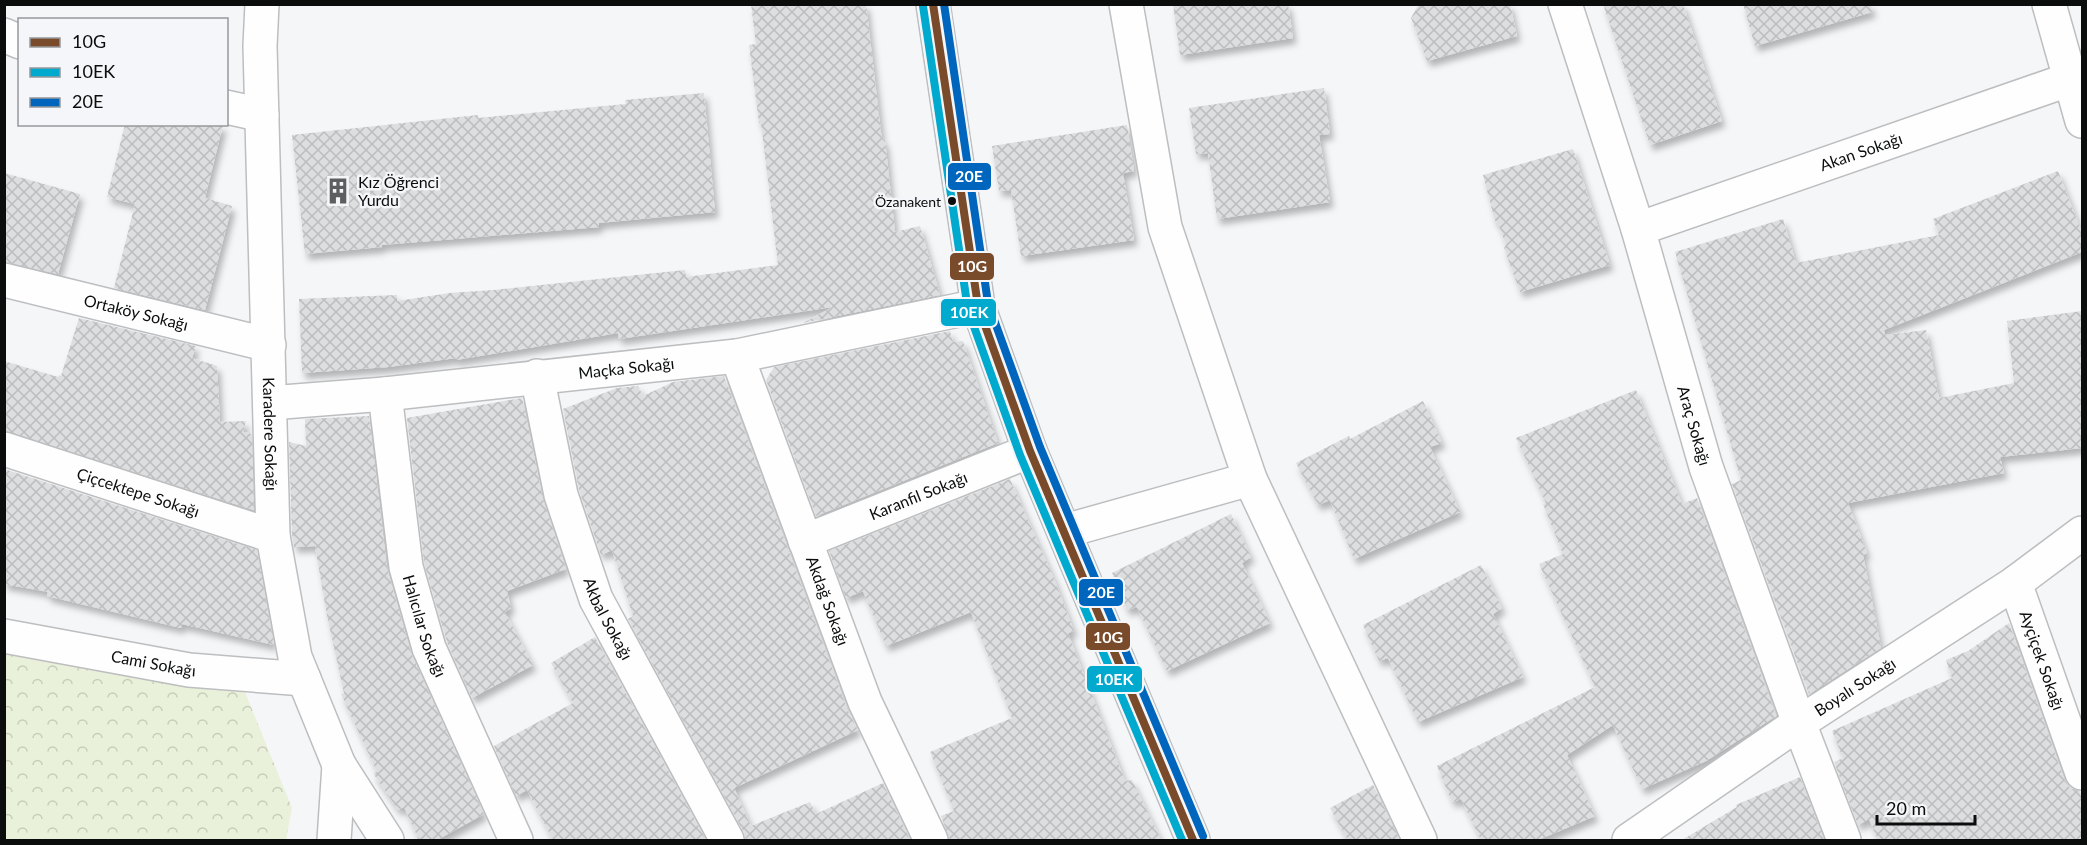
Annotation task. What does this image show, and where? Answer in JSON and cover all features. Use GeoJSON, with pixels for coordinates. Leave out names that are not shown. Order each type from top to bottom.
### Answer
{"type":"FeatureCollection","features":[{"type":"Feature","properties":{"kind":"street","name":"Karadere Sokağı"},"geometry":{"type":"LineString","coordinates":[[262,4],[260,46],[273,536],[295,657],[339,765],[387,840]]}},
{"type":"Feature","properties":{"kind":"street"},"geometry":{"type":"LineString","coordinates":[[933,4],[978,306],[1030,451],[1193,840]]}},
{"type":"Feature","properties":{"kind":"street"},"geometry":{"type":"LineString","coordinates":[[1126,4],[1165,227],[1250,479],[1420,840]]}},
{"type":"Feature","properties":{"kind":"street","name":"Araç Sokağı"},"geometry":{"type":"LineString","coordinates":[[1565,4],[1638,229],[1706,467],[1844,840]]}},
{"type":"Feature","properties":{"kind":"street"},"geometry":{"type":"LineString","coordinates":[[2049,4],[2077,77],[2082,121]]}},
{"type":"Feature","properties":{"kind":"street"},"geometry":{"type":"LineString","coordinates":[[4,35],[18,41]]}},
{"type":"Feature","properties":{"kind":"street","name":"Akan Sokağı"},"geometry":{"type":"LineString","coordinates":[[1638,229],[2077,77]]}},
{"type":"Feature","properties":{"kind":"street"},"geometry":{"type":"LineString","coordinates":[[228,107],[262,115]]}},
{"type":"Feature","properties":{"kind":"street","name":"Ortaköy Sokağı"},"geometry":{"type":"LineString","coordinates":[[4,280],[269,345]]}},
{"type":"Feature","properties":{"kind":"street","name":"Maçka Sokağı"},"geometry":{"type":"LineString","coordinates":[[270,403],[385,394],[737,356],[978,306]]}},
{"type":"Feature","properties":{"kind":"street","name":"Akdağ Sokağı"},"geometry":{"type":"LineString","coordinates":[[737,356],[865,702],[931,840]]}},
{"type":"Feature","properties":{"kind":"street","name":"Akbal Sokağı"},"geometry":{"type":"LineString","coordinates":[[537,376],[561,495],[596,599],[727,840]]}},
{"type":"Feature","properties":{"kind":"street","name":"Halıcılar Sokağı"},"geometry":{"type":"LineString","coordinates":[[385,394],[406,567],[426,638],[516,840]]}},
{"type":"Feature","properties":{"kind":"street","name":"Çiçcektepe Sokağı"},"geometry":{"type":"LineString","coordinates":[[4,449],[273,536]]}},
{"type":"Feature","properties":{"kind":"street","name":"Karanfil Sokağı"},"geometry":{"type":"LineString","coordinates":[[805,541],[1030,451]]}},
{"type":"Feature","properties":{"kind":"street"},"geometry":{"type":"LineString","coordinates":[[1065,531],[1250,479]]}},
{"type":"Feature","properties":{"kind":"street","name":"Boyalı Sokağı"},"geometry":{"type":"LineString","coordinates":[[1629,840],[1799,723],[2015,583],[2082,533]]}},
{"type":"Feature","properties":{"kind":"street","name":"Ayçiçek Sokağı"},"geometry":{"type":"LineString","coordinates":[[2015,583],[2082,773]]}},
{"type":"Feature","properties":{"kind":"street","name":"Cami Sokağı"},"geometry":{"type":"LineString","coordinates":[[4,636],[189,670],[304,680]]}},
{"type":"Feature","properties":{"kind":"street"},"geometry":{"type":"LineString","coordinates":[[334,840],[339,765]]}},
{"type":"Feature","properties":{"kind":"green space"},"geometry":{"type":"Polygon","coordinates":[[[4,642],[245,692],[292,808],[286,840],[5,840],[4,642]]]}},
{"type":"Feature","properties":{"kind":"building"},"geometry":{"type":"Polygon","coordinates":[[[751,4],[866,4],[895,232],[920,226],[940,295],[803,323],[833,307],[619,339],[618,333],[456,360],[456,358],[388,367],[302,373],[299,299],[397,295],[397,301],[450,293],[685,270],[686,277],[778,265],[749,45],[756,44],[751,4]]]}},
{"type":"Feature","properties":{"kind":"building"},"geometry":{"type":"Polygon","coordinates":[[[1173,4],[1288,4],[1293,38],[1180,55],[1173,4]]]}},
{"type":"Feature","properties":{"kind":"building"},"geometry":{"type":"Polygon","coordinates":[[[1419,4],[1510,4],[1517,36],[1427,61],[1411,18],[1419,4]]]}},
{"type":"Feature","properties":{"kind":"building"},"geometry":{"type":"Polygon","coordinates":[[[1603,4],[1683,4],[1722,121],[1650,145],[1603,4]]]}},
{"type":"Feature","properties":{"kind":"building"},"geometry":{"type":"Polygon","coordinates":[[[1743,4],[1871,4],[1872,12],[1755,46],[1743,4]]]}},
{"type":"Feature","properties":{"kind":"building"},"geometry":{"type":"Polygon","coordinates":[[[1324,88],[1330,134],[1319,135],[1330,202],[1217,219],[1208,153],[1196,154],[1189,108],[1324,88]]]}},
{"type":"Feature","properties":{"kind":"building"},"geometry":{"type":"Polygon","coordinates":[[[704,93],[715,212],[599,223],[599,227],[382,245],[382,247],[305,254],[292,135],[478,115],[478,118],[626,104],[625,100],[704,93]]]}},
{"type":"Feature","properties":{"kind":"building"},"geometry":{"type":"Polygon","coordinates":[[[1127,125],[1134,171],[1123,173],[1134,240],[1021,256],[1011,190],[999,191],[992,146],[1127,125]]]}},
{"type":"Feature","properties":{"kind":"building"},"geometry":{"type":"Polygon","coordinates":[[[125,126],[223,126],[205,198],[232,206],[205,310],[114,288],[135,204],[107,197],[125,126]]]}},
{"type":"Feature","properties":{"kind":"building"},"geometry":{"type":"Polygon","coordinates":[[[1573,149],[1610,265],[1520,292],[1504,248],[1506,245],[1498,223],[1495,221],[1483,175],[1573,149]]]}},
{"type":"Feature","properties":{"kind":"building"},"geometry":{"type":"Polygon","coordinates":[[[2058,171],[2082,233],[2082,252],[1884,330],[1885,335],[1926,330],[1939,398],[2014,383],[2007,321],[2082,311],[2082,448],[2000,457],[2004,473],[1848,503],[1867,553],[1863,555],[1881,648],[1809,694],[1732,484],[1741,480],[1675,252],[1783,219],[1796,263],[1939,235],[1933,219],[2058,171]]]}},
{"type":"Feature","properties":{"kind":"building"},"geometry":{"type":"Polygon","coordinates":[[[4,173],[80,194],[58,274],[4,262],[4,173]]]}},
{"type":"Feature","properties":{"kind":"building"},"geometry":{"type":"Polygon","coordinates":[[[79,318],[196,346],[192,358],[217,366],[220,422],[246,421],[243,432],[252,434],[254,510],[4,431],[4,361],[61,376],[79,318]]]}},
{"type":"Feature","properties":{"kind":"building"},"geometry":{"type":"Polygon","coordinates":[[[950,331],[953,342],[963,341],[998,443],[816,516],[766,380],[774,367],[950,331]]]}},
{"type":"Feature","properties":{"kind":"building"},"geometry":{"type":"Polygon","coordinates":[[[724,376],[847,709],[858,730],[734,788],[751,826],[810,802],[816,814],[883,783],[910,840],[746,840],[628,619],[633,616],[612,550],[601,555],[579,490],[563,409],[617,388],[638,386],[643,396],[673,382],[724,376]]]}},
{"type":"Feature","properties":{"kind":"building"},"geometry":{"type":"Polygon","coordinates":[[[1636,390],[1682,504],[1697,498],[1776,716],[1706,761],[1642,789],[1613,725],[1567,755],[1595,816],[1538,840],[1481,840],[1461,799],[1452,802],[1437,766],[1595,687],[1539,564],[1563,554],[1543,504],[1546,503],[1516,438],[1636,390]]]}},
{"type":"Feature","properties":{"kind":"building"},"geometry":{"type":"Polygon","coordinates":[[[522,398],[543,499],[566,569],[507,591],[511,608],[505,612],[533,665],[472,698],[447,642],[424,563],[407,418],[522,398]]]}},
{"type":"Feature","properties":{"kind":"building"},"geometry":{"type":"Polygon","coordinates":[[[1423,401],[1442,443],[1430,447],[1460,512],[1354,559],[1330,500],[1318,505],[1296,463],[1349,436],[1350,439],[1423,401]]]}},
{"type":"Feature","properties":{"kind":"building"},"geometry":{"type":"Polygon","coordinates":[[[369,416],[387,569],[411,653],[484,814],[437,840],[419,840],[404,807],[398,810],[373,773],[377,772],[341,694],[344,693],[315,546],[294,547],[289,442],[306,446],[305,419],[369,416]]]}},
{"type":"Feature","properties":{"kind":"building"},"geometry":{"type":"Polygon","coordinates":[[[4,469],[257,550],[274,645],[182,624],[181,628],[47,596],[48,592],[4,584],[4,469]]]}},
{"type":"Feature","properties":{"kind":"building"},"geometry":{"type":"Polygon","coordinates":[[[1010,479],[1055,581],[1074,631],[1068,633],[1125,781],[1132,780],[1161,840],[950,840],[941,816],[954,811],[930,752],[1012,718],[971,612],[886,646],[863,591],[846,598],[829,551],[1010,479]]]}},
{"type":"Feature","properties":{"kind":"building"},"geometry":{"type":"Polygon","coordinates":[[[1231,514],[1251,557],[1242,563],[1270,623],[1167,671],[1137,607],[1127,610],[1112,573],[1231,514]]]}},
{"type":"Feature","properties":{"kind":"building"},"geometry":{"type":"Polygon","coordinates":[[[1481,565],[1502,608],[1493,614],[1523,677],[1418,722],[1388,658],[1379,661],[1363,625],[1481,565]]]}},
{"type":"Feature","properties":{"kind":"building"},"geometry":{"type":"Polygon","coordinates":[[[2009,623],[2064,779],[2070,788],[2080,791],[2082,840],[1878,840],[1869,819],[1858,825],[1834,762],[1843,758],[1832,731],[1952,678],[1946,660],[1968,651],[2009,623]]]}},
{"type":"Feature","properties":{"kind":"building"},"geometry":{"type":"Polygon","coordinates":[[[595,637],[706,840],[553,840],[527,790],[516,796],[494,746],[573,703],[551,663],[595,637]]]}},
{"type":"Feature","properties":{"kind":"building"},"geometry":{"type":"Polygon","coordinates":[[[1800,777],[1824,840],[1682,840],[1737,807],[1736,805],[1800,777]]]}},
{"type":"Feature","properties":{"kind":"building"},"geometry":{"type":"Polygon","coordinates":[[[1373,785],[1400,840],[1348,840],[1330,808],[1373,785]]]}},
{"type":"Feature","properties":{"kind":"transit line","name":"10G"},"geometry":{"type":"LineString","coordinates":[[933,4],[978,306],[1030,451],[1193,840]]}},
{"type":"Feature","properties":{"kind":"transit line","name":"20E"},"geometry":{"type":"LineString","coordinates":[[944,4],[988,303],[1040,447],[1203,836]]}},
{"type":"Feature","properties":{"kind":"transit line","name":"10EK"},"geometry":{"type":"LineString","coordinates":[[923,6],[968,310],[1020,455],[1182,840]]}},
{"type":"Feature","properties":{"kind":"place","name":"Kız Öğrenci Yurdu"},"geometry":{"type":"Point","coordinates":[338,191]}},
{"type":"Feature","properties":{"kind":"place","name":"Özanakent"},"geometry":{"type":"Point","coordinates":[952,201]}}]}
